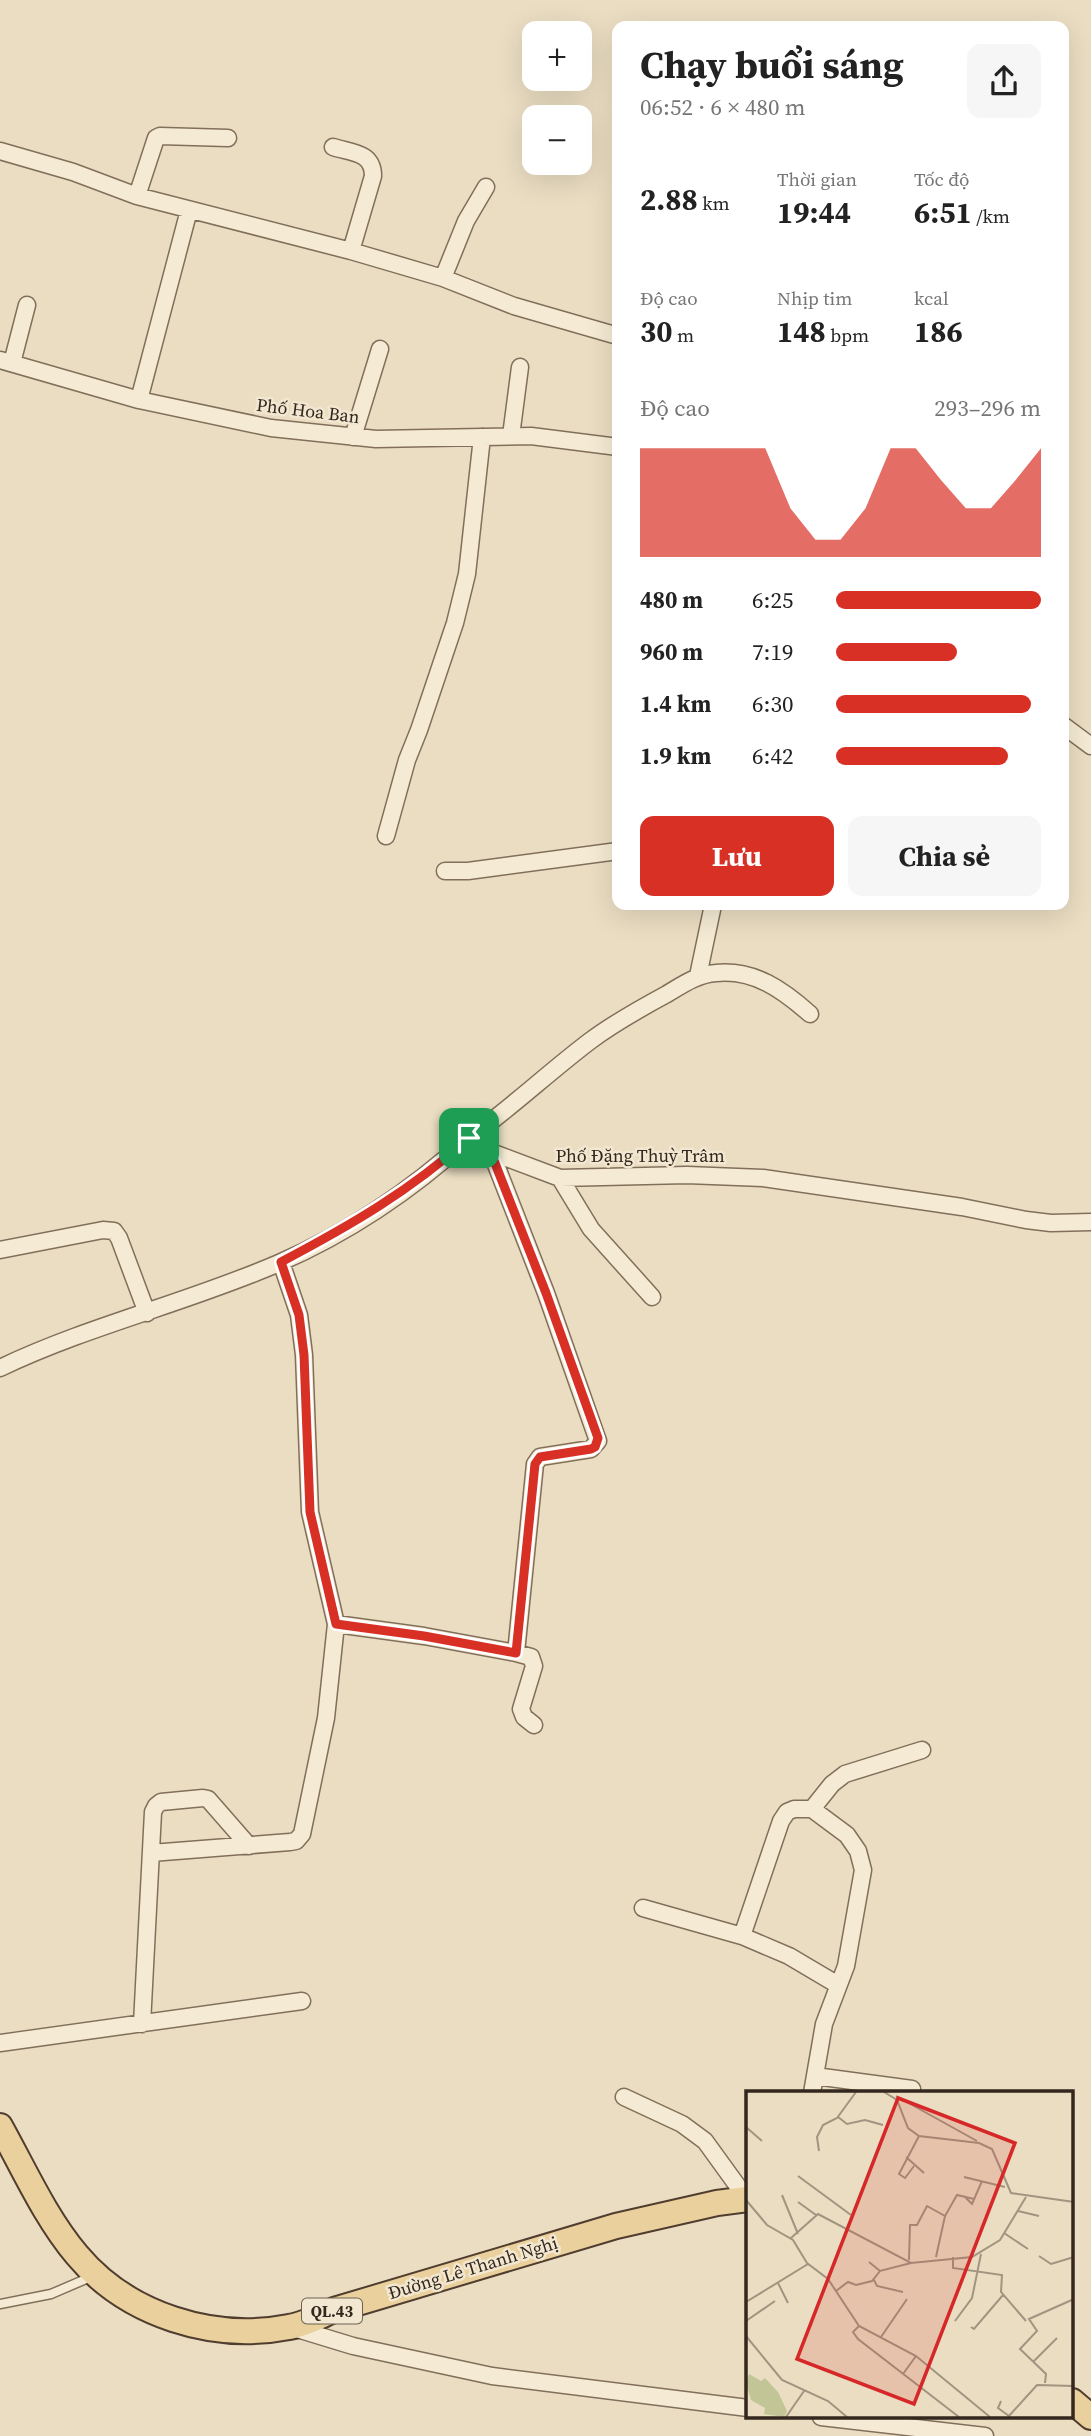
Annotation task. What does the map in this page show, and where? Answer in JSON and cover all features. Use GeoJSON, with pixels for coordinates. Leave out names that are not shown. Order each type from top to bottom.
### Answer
{"type":"FeatureCollection","features":[{"type":"Feature","properties":{"kind":"main road","name":"Đường Lê Thanh Nghị"},"geometry":{"type":"LineString","coordinates":[[0,2126],[62,2236],[96,2275],[141,2306],[169,2318],[196,2326],[229,2330],[291,2327],[334,2310],[615,2226],[746,2199]]}},
{"type":"Feature","properties":{"kind":"main road"},"geometry":{"type":"LineString","coordinates":[[1074,2403],[1091,2417]]}},
{"type":"Feature","properties":{"kind":"street"},"geometry":{"type":"LineString","coordinates":[[137,196],[156,138],[228,138]]}},
{"type":"Feature","properties":{"kind":"street"},"geometry":{"type":"LineString","coordinates":[[332,147],[369,159],[373,165],[373,176],[351,251]]}},
{"type":"Feature","properties":{"kind":"street"},"geometry":{"type":"LineString","coordinates":[[0,151],[72,172],[137,196],[351,251],[443,278],[514,306],[612,334]]}},
{"type":"Feature","properties":{"kind":"street"},"geometry":{"type":"LineString","coordinates":[[443,278],[466,221],[486,187]]}},
{"type":"Feature","properties":{"kind":"street"},"geometry":{"type":"LineString","coordinates":[[139,400],[189,210]]}},
{"type":"Feature","properties":{"kind":"street"},"geometry":{"type":"LineString","coordinates":[[6,361],[27,305]]}},
{"type":"Feature","properties":{"kind":"street"},"geometry":{"type":"LineString","coordinates":[[353,437],[380,349]]}},
{"type":"Feature","properties":{"kind":"street","name":"Phố Hoa Ban"},"geometry":{"type":"LineString","coordinates":[[6,361],[139,400],[271,428],[376,439],[531,436],[612,446]]}},
{"type":"Feature","properties":{"kind":"street"},"geometry":{"type":"LineString","coordinates":[[511,436],[520,367]]}},
{"type":"Feature","properties":{"kind":"street"},"geometry":{"type":"LineString","coordinates":[[386,835],[407,760],[455,623],[467,574],[482,437]]}},
{"type":"Feature","properties":{"kind":"street"},"geometry":{"type":"LineString","coordinates":[[1069,730],[1091,746]]}},
{"type":"Feature","properties":{"kind":"street"},"geometry":{"type":"LineString","coordinates":[[445,871],[510,866],[612,852]]}},
{"type":"Feature","properties":{"kind":"street"},"geometry":{"type":"LineString","coordinates":[[698,976],[712,910]]}},
{"type":"Feature","properties":{"kind":"street"},"geometry":{"type":"LineString","coordinates":[[0,1368],[63,1341],[281,1262],[375,1211],[440,1164],[592,1040],[698,976],[734,973],[755,978],[786,993],[810,1014]]}},
{"type":"Feature","properties":{"kind":"street","name":"Phố Đặng Thuỳ Trâm"},"geometry":{"type":"LineString","coordinates":[[469,1138],[491,1153],[560,1178],[687,1175],[763,1178],[962,1207],[1026,1220],[1051,1223],[1091,1222]]}},
{"type":"Feature","properties":{"kind":"street"},"geometry":{"type":"LineString","coordinates":[[491,1153],[546,1293],[598,1441],[591,1449],[540,1457],[535,1464],[516,1653]]}},
{"type":"Feature","properties":{"kind":"street"},"geometry":{"type":"LineString","coordinates":[[560,1178],[591,1229],[652,1297]]}},
{"type":"Feature","properties":{"kind":"street"},"geometry":{"type":"LineString","coordinates":[[0,1250],[103,1230],[114,1231],[119,1238],[146,1313]]}},
{"type":"Feature","properties":{"kind":"street"},"geometry":{"type":"LineString","coordinates":[[151,1853],[290,1842],[296,1841],[302,1835],[326,1718],[336,1624],[310,1512],[304,1355],[299,1315],[281,1262]]}},
{"type":"Feature","properties":{"kind":"street"},"geometry":{"type":"LineString","coordinates":[[336,1624],[424,1636],[531,1657],[534,1661],[521,1709],[524,1717],[534,1725]]}},
{"type":"Feature","properties":{"kind":"street"},"geometry":{"type":"LineString","coordinates":[[812,1809],[832,1784],[845,1774],[922,1750]]}},
{"type":"Feature","properties":{"kind":"street"},"geometry":{"type":"LineString","coordinates":[[142,2024],[153,1812],[156,1806],[161,1802],[203,1798],[212,1802],[249,1846]]}},
{"type":"Feature","properties":{"kind":"street"},"geometry":{"type":"LineString","coordinates":[[742,1936],[783,1816],[794,1809],[812,1809],[847,1835],[861,1861],[862,1878],[851,1942],[824,2024],[812,2091]]}},
{"type":"Feature","properties":{"kind":"street"},"geometry":{"type":"LineString","coordinates":[[643,1908],[742,1936],[789,1956],[838,1985]]}},
{"type":"Feature","properties":{"kind":"street"},"geometry":{"type":"LineString","coordinates":[[0,2043],[302,2001]]}},
{"type":"Feature","properties":{"kind":"street"},"geometry":{"type":"LineString","coordinates":[[816,2076],[912,2088]]}},
{"type":"Feature","properties":{"kind":"street"},"geometry":{"type":"LineString","coordinates":[[624,2097],[682,2124],[705,2141],[746,2196]]}},
{"type":"Feature","properties":{"kind":"street"},"geometry":{"type":"LineString","coordinates":[[291,2327],[353,2346],[492,2376],[746,2408]]}},
{"type":"Feature","properties":{"kind":"street"},"geometry":{"type":"LineString","coordinates":[[830,2418],[985,2436]]}},
{"type":"Feature","properties":{"kind":"lane"},"geometry":{"type":"LineString","coordinates":[[0,2304],[51,2294],[96,2275]]}},
{"type":"Feature","properties":{"kind":"route"},"geometry":{"type":"LineString","coordinates":[[469,1138],[491,1153],[546,1293],[598,1438],[595,1447],[591,1449],[540,1457],[535,1464],[516,1653],[424,1636],[336,1624],[310,1512],[304,1355],[299,1315],[281,1262],[375,1211],[440,1164],[469,1138]]}}]}
